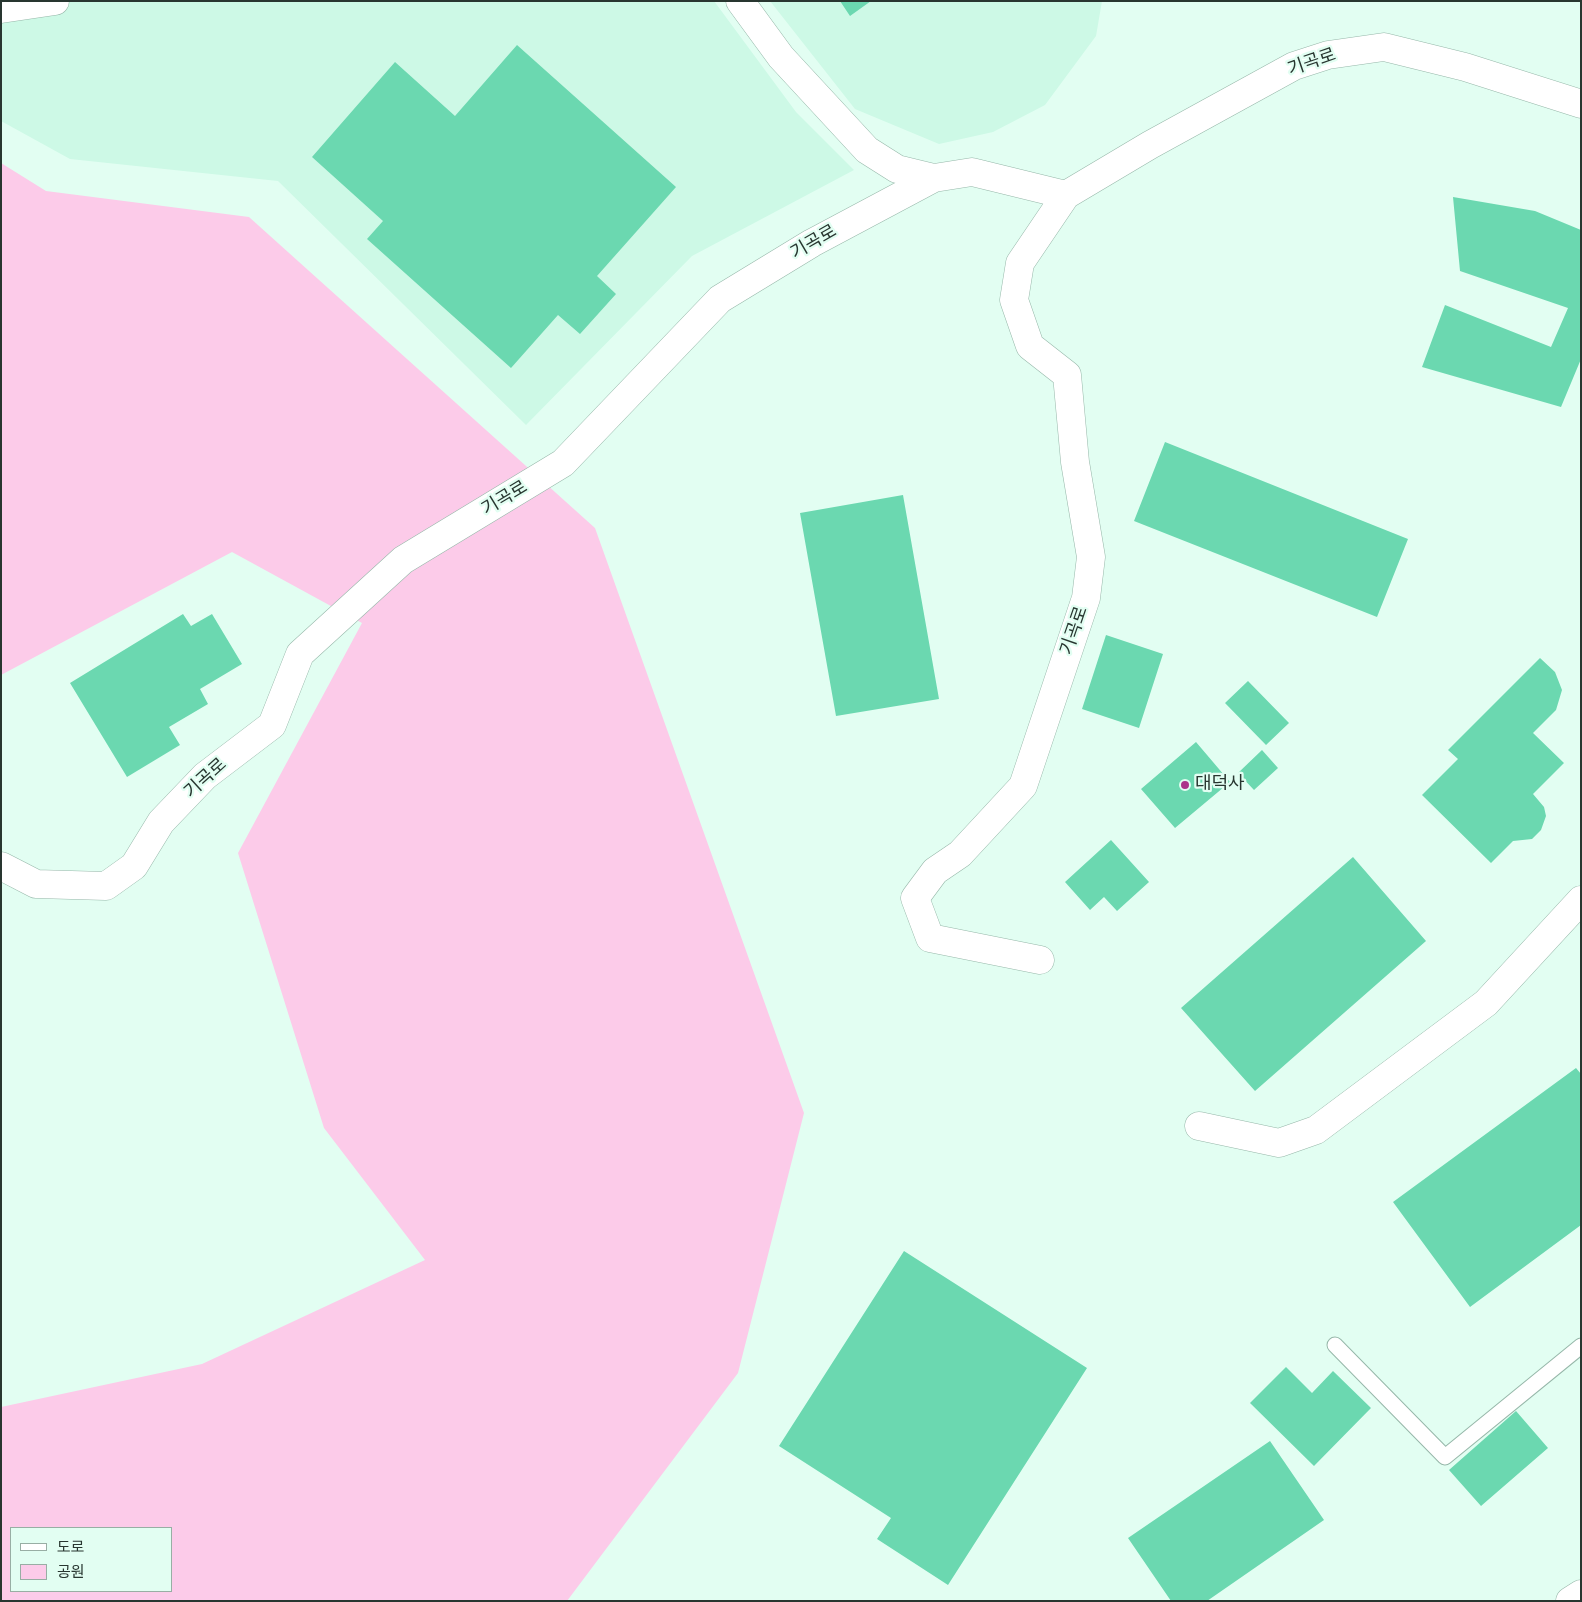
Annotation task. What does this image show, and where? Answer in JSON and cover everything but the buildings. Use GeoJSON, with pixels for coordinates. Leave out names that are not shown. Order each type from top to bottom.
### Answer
{"type":"FeatureCollection","features":[{"type":"Feature","properties":{"kind":"street"},"geometry":{"type":"LineString","coordinates":[[1,9],[55,1]]}},
{"type":"Feature","properties":{"kind":"street"},"geometry":{"type":"LineString","coordinates":[[740,1],[781,57],[867,150],[897,169],[934,178]]}},
{"type":"Feature","properties":{"kind":"street","name":"기곡로"},"geometry":{"type":"LineString","coordinates":[[1040,960],[930,938],[915,898],[935,871],[960,854],[1023,786],[1086,598],[1091,557],[1075,462],[1066,374],[1030,346],[1014,300],[1020,263],[1066,195],[1150,145],[1294,66],[1328,55],[1384,47],[1465,67],[1581,104]]}},
{"type":"Feature","properties":{"kind":"street","name":"기곡로"},"geometry":{"type":"LineString","coordinates":[[1,866],[36,884],[106,886],[134,866],[161,822],[205,776],[272,725],[300,654],[403,560],[564,464],[720,299],[812,243],[934,178],[972,172],[1066,195]]}},
{"type":"Feature","properties":{"kind":"street"},"geometry":{"type":"LineString","coordinates":[[1199,1126],[1279,1143],[1316,1130],[1486,1003],[1581,900]]}},
{"type":"Feature","properties":{"kind":"street"},"geometry":{"type":"LineString","coordinates":[[1570,1601],[1581,1594]]}},
{"type":"Feature","properties":{"kind":"lane"},"geometry":{"type":"LineString","coordinates":[[1335,1345],[1445,1457],[1581,1346]]}},
{"type":"Feature","properties":{"kind":"shaded area"},"geometry":{"type":"Polygon","coordinates":[[[1,1],[714,1],[796,112],[854,170],[692,256],[526,425],[278,181],[70,159],[1,121],[1,1]]]}},
{"type":"Feature","properties":{"kind":"shaded area"},"geometry":{"type":"Polygon","coordinates":[[[770,1],[1102,1],[1096,36],[1045,105],[993,132],[939,144],[855,109],[770,1]]]}},
{"type":"Feature","properties":{"kind":"green space"},"geometry":{"type":"Polygon","coordinates":[[[1,163],[46,191],[249,217],[595,528],[804,1113],[738,1373],[567,1601],[1,1601],[1,1407],[202,1364],[425,1260],[324,1128],[238,853],[362,623],[232,552],[1,675],[1,163]]]}},
{"type":"Feature","properties":{"kind":"place","name":"대덕사"},"geometry":{"type":"Point","coordinates":[1185,785]}}]}
